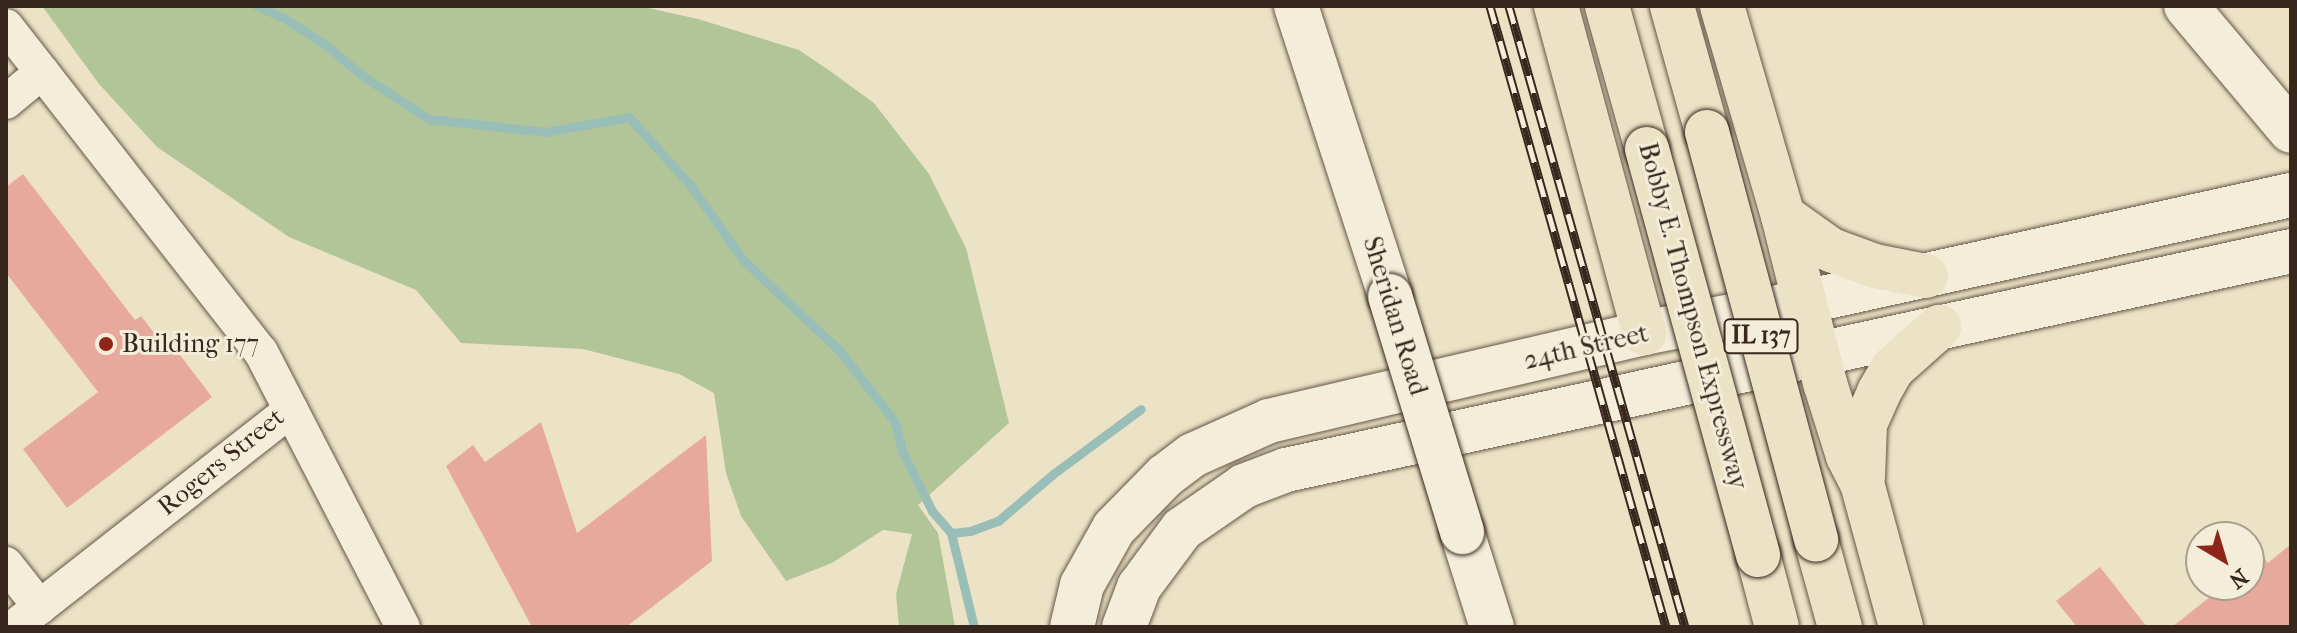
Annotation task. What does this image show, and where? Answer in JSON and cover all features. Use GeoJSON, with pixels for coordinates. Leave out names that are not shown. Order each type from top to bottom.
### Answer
{"type":"FeatureCollection","features":[{"type":"Feature","properties":{"kind":"highway"},"geometry":{"type":"LineString","coordinates":[[1556,6],[1644,333]]}},
{"type":"Feature","properties":{"kind":"highway","name":"Bobby E. Thompson Expressway"},"geometry":{"type":"LineString","coordinates":[[1607,6],[1777,627]]}},
{"type":"Feature","properties":{"kind":"highway","name":"IL 137"},"geometry":{"type":"LineString","coordinates":[[1672,6],[1840,627]]}},
{"type":"Feature","properties":{"kind":"highway"},"geometry":{"type":"LineString","coordinates":[[1722,6],[1783,216],[1817,353],[1848,456],[1862,483],[1901,627]]}},
{"type":"Feature","properties":{"kind":"highway"},"geometry":{"type":"LineString","coordinates":[[1783,216],[1831,250],[1875,266],[1926,276]]}},
{"type":"Feature","properties":{"kind":"highway"},"geometry":{"type":"LineString","coordinates":[[1862,483],[1865,424],[1879,392],[1893,368],[1939,327]]}},
{"type":"Feature","properties":{"kind":"street","name":"Sheridan Road"},"geometry":{"type":"LineString","coordinates":[[1296,6],[1492,627]]}},
{"type":"Feature","properties":{"kind":"street"},"geometry":{"type":"LineString","coordinates":[[2186,6],[2291,131]]}},
{"type":"Feature","properties":{"kind":"street","name":"Rogers Street"},"geometry":{"type":"LineString","coordinates":[[6,26],[261,352],[291,410],[27,617]]}},
{"type":"Feature","properties":{"kind":"street"},"geometry":{"type":"LineString","coordinates":[[6,102],[42,72]]}},
{"type":"Feature","properties":{"kind":"street","name":"24th Street"},"geometry":{"type":"LineString","coordinates":[[1072,627],[1082,585],[1114,528],[1165,476],[1213,444],[1269,421],[1644,333],[1926,276],[2291,195]]}},
{"type":"Feature","properties":{"kind":"street","name":"24th Street"},"geometry":{"type":"LineString","coordinates":[[1124,627],[1139,587],[1182,529],[1244,486],[1286,470],[2291,251]]}},
{"type":"Feature","properties":{"kind":"street"},"geometry":{"type":"LineString","coordinates":[[291,410],[403,627]]}},
{"type":"Feature","properties":{"kind":"street"},"geometry":{"type":"LineString","coordinates":[[6,564],[27,617]]}},
{"type":"Feature","properties":{"kind":"green space"},"geometry":{"type":"Polygon","coordinates":[[[42,6],[639,6],[698,19],[799,50],[830,71],[874,103],[929,174],[966,248],[1009,423],[918,505],[938,533],[955,627],[899,627],[896,594],[912,534],[883,530],[832,563],[786,581],[741,516],[726,473],[714,393],[679,374],[583,349],[461,343],[416,290],[289,237],[157,147],[99,84],[42,6]]]}},
{"type":"Feature","properties":{"kind":"building","name":"Building 177"},"geometry":{"type":"Polygon","coordinates":[[[23,174],[135,320],[141,316],[162,343],[167,338],[212,397],[67,508],[23,449],[98,392],[6,273],[6,187],[23,174]]]}},
{"type":"Feature","properties":{"kind":"building"},"geometry":{"type":"Polygon","coordinates":[[[541,422],[577,533],[706,435],[712,561],[626,627],[532,627],[446,466],[473,445],[485,462],[541,422]]]}},
{"type":"Feature","properties":{"kind":"building"},"geometry":{"type":"Polygon","coordinates":[[[2291,544],[2291,627],[2172,627],[2205,601],[2265,601],[2265,560],[2268,563],[2291,544]]]}},
{"type":"Feature","properties":{"kind":"building"},"geometry":{"type":"Polygon","coordinates":[[[2100,567],[2147,627],[2077,627],[2056,601],[2100,567]]]}},
{"type":"Feature","properties":{"kind":"waterway"},"geometry":{"type":"LineString","coordinates":[[257,6],[284,18],[327,46],[364,77],[429,119],[546,132],[629,117],[691,186],[743,260],[839,350],[895,422],[903,453],[932,511],[951,533],[974,627]]}},
{"type":"Feature","properties":{"kind":"waterway"},"geometry":{"type":"LineString","coordinates":[[951,533],[970,531],[998,521],[1053,474],[1141,409]]}},
{"type":"Feature","properties":{"kind":"railway"},"geometry":{"type":"LineString","coordinates":[[1490,6],[1666,627]]}},
{"type":"Feature","properties":{"kind":"railway"},"geometry":{"type":"LineString","coordinates":[[1509,6],[1685,627]]}},
{"type":"Feature","properties":{"kind":"place","name":"Building 177"},"geometry":{"type":"Point","coordinates":[106,344]}}]}
